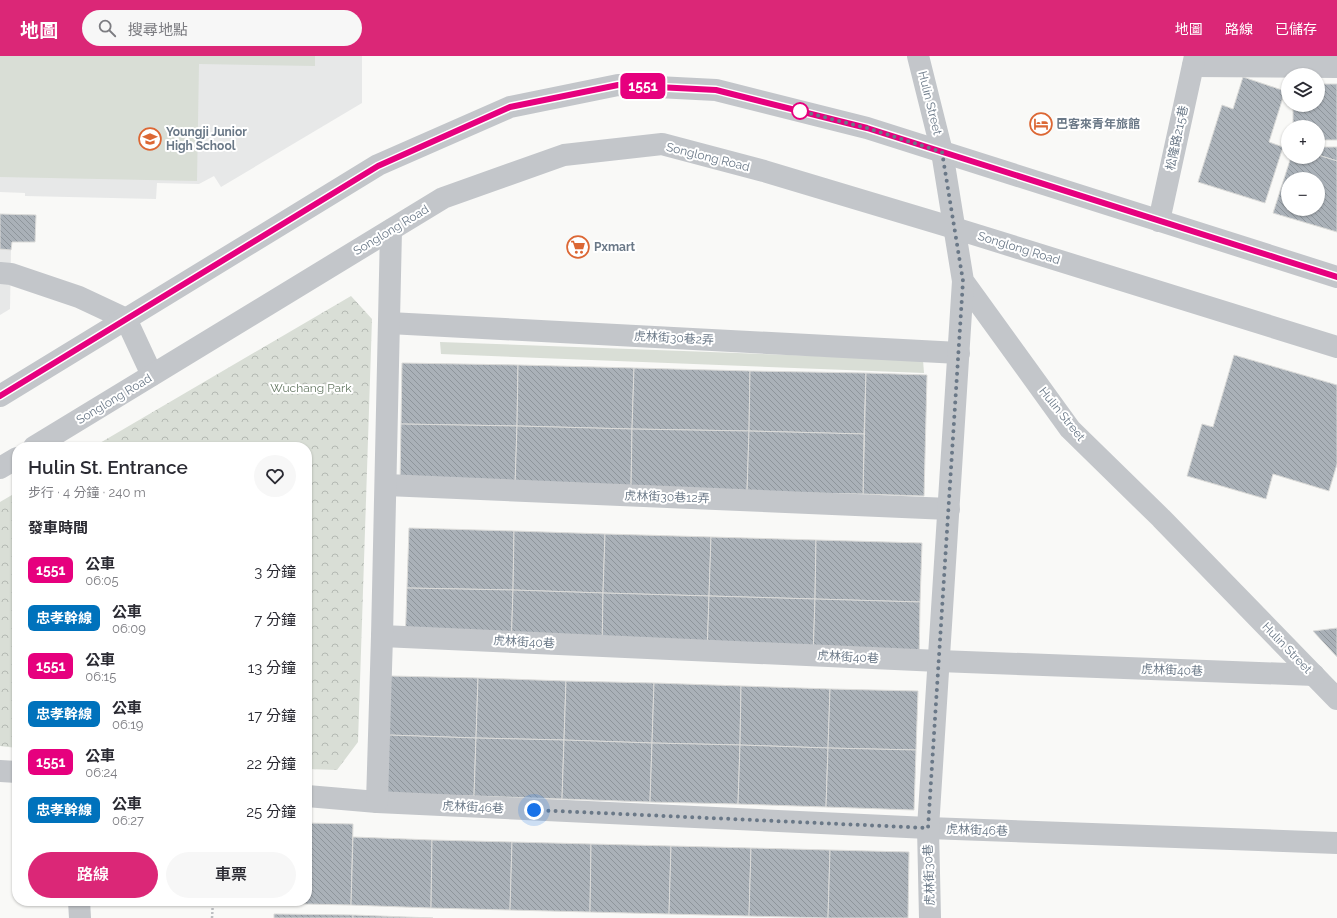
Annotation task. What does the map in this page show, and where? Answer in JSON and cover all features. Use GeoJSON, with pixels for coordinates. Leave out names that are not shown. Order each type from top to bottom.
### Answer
{"type":"FeatureCollection","features":[{"type":"Feature","properties":{"kind":"street","name":"Hulin Street"},"geometry":{"type":"LineString","coordinates":[[918,56],[942,152],[963,281],[1070,429],[1161,518],[1337,699]]}},
{"type":"Feature","properties":{"kind":"street"},"geometry":{"type":"LineString","coordinates":[[1194,61],[1337,67]]}},
{"type":"Feature","properties":{"kind":"street","name":"松隆路215巷"},"geometry":{"type":"LineString","coordinates":[[1159,221],[1194,61]]}},
{"type":"Feature","properties":{"kind":"street"},"geometry":{"type":"LineString","coordinates":[[0,396],[378,166],[510,107],[618,85],[716,90],[867,128],[1337,277]]}},
{"type":"Feature","properties":{"kind":"street","name":"Songlong Road"},"geometry":{"type":"LineString","coordinates":[[42,442],[443,198],[564,155],[662,144],[764,171],[954,228],[1337,347]]}},
{"type":"Feature","properties":{"kind":"street"},"geometry":{"type":"LineString","coordinates":[[377,802],[386,485],[391,230]]}},
{"type":"Feature","properties":{"kind":"street"},"geometry":{"type":"LineString","coordinates":[[0,274],[11,274],[80,297],[126,320],[152,375]]}},
{"type":"Feature","properties":{"kind":"street","name":"虎林街30巷"},"geometry":{"type":"LineString","coordinates":[[930,918],[928,828],[963,281]]}},
{"type":"Feature","properties":{"kind":"street","name":"虎林街30巷2弄"},"geometry":{"type":"LineString","coordinates":[[389,323],[959,353]]}},
{"type":"Feature","properties":{"kind":"street"},"geometry":{"type":"LineString","coordinates":[[0,468],[12,461]]}},
{"type":"Feature","properties":{"kind":"street","name":"虎林街30巷12弄"},"geometry":{"type":"LineString","coordinates":[[386,485],[949,509]]}},
{"type":"Feature","properties":{"kind":"street","name":"虎林街40巷"},"geometry":{"type":"LineString","coordinates":[[382,636],[939,661],[1314,675]]}},
{"type":"Feature","properties":{"kind":"street"},"geometry":{"type":"LineString","coordinates":[[0,771],[12,772]]}},
{"type":"Feature","properties":{"kind":"street","name":"虎林街46巷"},"geometry":{"type":"LineString","coordinates":[[312,796],[377,802],[928,828],[1337,843]]}},
{"type":"Feature","properties":{"kind":"street"},"geometry":{"type":"LineString","coordinates":[[79,906],[80,918]]}},
{"type":"Feature","properties":{"kind":"path"},"geometry":{"type":"LineString","coordinates":[[212,918],[213,906]]}},
{"type":"Feature","properties":{"kind":"shaded area","name":"Youngji Junior High School"},"geometry":{"type":"Polygon","coordinates":[[[0,56],[362,56],[362,103],[221,187],[214,176],[199,184],[157,183],[156,199],[25,196],[25,193],[0,192],[0,56]]]}},
{"type":"Feature","properties":{"kind":"shaded area"},"geometry":{"type":"Polygon","coordinates":[[[0,249],[11,250],[10,309],[0,315],[0,249]]]}},
{"type":"Feature","properties":{"kind":"green space"},"geometry":{"type":"Polygon","coordinates":[[[0,56],[315,56],[315,66],[199,64],[197,181],[0,177],[0,56]]]}},
{"type":"Feature","properties":{"kind":"green space","name":"Wuchang Park"},"geometry":{"type":"Polygon","coordinates":[[[351,296],[372,319],[358,742],[337,770],[312,769],[312,442],[102,442],[351,296]]]}},
{"type":"Feature","properties":{"kind":"green space"},"geometry":{"type":"Polygon","coordinates":[[[440,342],[923,360],[924,373],[441,354],[440,342]]]}},
{"type":"Feature","properties":{"kind":"green space"},"geometry":{"type":"Polygon","coordinates":[[[12,495],[12,747],[0,746],[0,502],[12,495]]]}},
{"type":"Feature","properties":{"kind":"building"},"geometry":{"type":"Polygon","coordinates":[[[1243,77],[1281,90],[1281,104],[1269,142],[1281,146],[1281,153],[1265,203],[1198,182],[1222,105],[1233,109],[1243,77]]]}},
{"type":"Feature","properties":{"kind":"building"},"geometry":{"type":"Polygon","coordinates":[[[1325,84],[1337,84],[1337,140],[1325,140],[1325,120],[1293,120],[1293,112],[1325,112],[1325,84]]]}},
{"type":"Feature","properties":{"kind":"building"},"geometry":{"type":"Polygon","coordinates":[[[1325,147],[1337,147],[1337,161],[1325,157],[1325,147]]]}},
{"type":"Feature","properties":{"kind":"building"},"geometry":{"type":"Polygon","coordinates":[[[1325,157],[1337,161],[1337,232],[1283,216],[1325,216],[1325,172],[1286,172],[1289,164],[1325,164],[1325,157]]]}},
{"type":"Feature","properties":{"kind":"building"},"geometry":{"type":"Polygon","coordinates":[[[1281,188],[1281,215],[1273,213],[1281,188]]]}},
{"type":"Feature","properties":{"kind":"building"},"geometry":{"type":"Polygon","coordinates":[[[0,214],[36,215],[35,242],[12,242],[11,250],[0,249],[0,214]]]}},
{"type":"Feature","properties":{"kind":"building"},"geometry":{"type":"Polygon","coordinates":[[[1234,355],[1337,385],[1337,464],[1329,491],[1273,474],[1266,499],[1187,476],[1202,424],[1213,427],[1234,355]]]}},
{"type":"Feature","properties":{"kind":"building"},"geometry":{"type":"Polygon","coordinates":[[[402,363],[518,365],[517,426],[401,424],[402,363]]]}},
{"type":"Feature","properties":{"kind":"building"},"geometry":{"type":"Polygon","coordinates":[[[518,365],[634,368],[632,429],[517,426],[518,365]]]}},
{"type":"Feature","properties":{"kind":"building"},"geometry":{"type":"Polygon","coordinates":[[[634,368],[750,371],[749,431],[632,429],[634,368]]]}},
{"type":"Feature","properties":{"kind":"building"},"geometry":{"type":"Polygon","coordinates":[[[750,371],[866,373],[864,434],[749,431],[750,371]]]}},
{"type":"Feature","properties":{"kind":"building"},"geometry":{"type":"Polygon","coordinates":[[[866,373],[927,375],[924,496],[863,494],[866,373]]]}},
{"type":"Feature","properties":{"kind":"building"},"geometry":{"type":"Polygon","coordinates":[[[401,424],[517,426],[515,486],[400,484],[401,424]]]}},
{"type":"Feature","properties":{"kind":"building"},"geometry":{"type":"Polygon","coordinates":[[[517,426],[632,429],[631,489],[515,486],[517,426]]]}},
{"type":"Feature","properties":{"kind":"building"},"geometry":{"type":"Polygon","coordinates":[[[632,429],[749,431],[747,492],[631,489],[632,429]]]}},
{"type":"Feature","properties":{"kind":"building"},"geometry":{"type":"Polygon","coordinates":[[[749,431],[864,434],[863,494],[747,492],[749,431]]]}},
{"type":"Feature","properties":{"kind":"building"},"geometry":{"type":"Polygon","coordinates":[[[409,528],[514,531],[513,590],[407,588],[409,528]]]}},
{"type":"Feature","properties":{"kind":"building"},"geometry":{"type":"Polygon","coordinates":[[[514,531],[605,534],[603,593],[513,590],[514,531]]]}},
{"type":"Feature","properties":{"kind":"building"},"geometry":{"type":"Polygon","coordinates":[[[605,534],[711,537],[709,596],[603,593],[605,534]]]}},
{"type":"Feature","properties":{"kind":"building"},"geometry":{"type":"Polygon","coordinates":[[[711,537],[816,540],[815,599],[709,596],[711,537]]]}},
{"type":"Feature","properties":{"kind":"building"},"geometry":{"type":"Polygon","coordinates":[[[816,540],[922,543],[920,602],[815,599],[816,540]]]}},
{"type":"Feature","properties":{"kind":"building"},"geometry":{"type":"Polygon","coordinates":[[[407,588],[513,590],[511,650],[405,646],[407,588]]]}},
{"type":"Feature","properties":{"kind":"building"},"geometry":{"type":"Polygon","coordinates":[[[513,590],[603,593],[602,652],[511,650],[513,590]]]}},
{"type":"Feature","properties":{"kind":"building"},"geometry":{"type":"Polygon","coordinates":[[[603,593],[709,596],[707,655],[602,652],[603,593]]]}},
{"type":"Feature","properties":{"kind":"building"},"geometry":{"type":"Polygon","coordinates":[[[709,596],[815,599],[813,658],[707,655],[709,596]]]}},
{"type":"Feature","properties":{"kind":"building"},"geometry":{"type":"Polygon","coordinates":[[[815,599],[920,602],[919,662],[813,658],[815,599]]]}},
{"type":"Feature","properties":{"kind":"building"},"geometry":{"type":"Polygon","coordinates":[[[1337,628],[1337,657],[1313,631],[1337,628]]]}},
{"type":"Feature","properties":{"kind":"building"},"geometry":{"type":"Polygon","coordinates":[[[390,676],[478,678],[476,738],[388,735],[390,676]]]}},
{"type":"Feature","properties":{"kind":"building"},"geometry":{"type":"Polygon","coordinates":[[[478,678],[566,681],[564,740],[476,738],[478,678]]]}},
{"type":"Feature","properties":{"kind":"building"},"geometry":{"type":"Polygon","coordinates":[[[566,681],[654,683],[652,743],[564,740],[566,681]]]}},
{"type":"Feature","properties":{"kind":"building"},"geometry":{"type":"Polygon","coordinates":[[[654,683],[741,686],[740,745],[652,743],[654,683]]]}},
{"type":"Feature","properties":{"kind":"building"},"geometry":{"type":"Polygon","coordinates":[[[741,686],[830,689],[828,748],[740,745],[741,686]]]}},
{"type":"Feature","properties":{"kind":"building"},"geometry":{"type":"Polygon","coordinates":[[[830,689],[918,691],[916,750],[828,748],[830,689]]]}},
{"type":"Feature","properties":{"kind":"building"},"geometry":{"type":"Polygon","coordinates":[[[388,735],[476,738],[474,796],[386,794],[388,735]]]}},
{"type":"Feature","properties":{"kind":"building"},"geometry":{"type":"Polygon","coordinates":[[[476,738],[564,740],[562,799],[474,796],[476,738]]]}},
{"type":"Feature","properties":{"kind":"building"},"geometry":{"type":"Polygon","coordinates":[[[564,740],[652,743],[650,802],[562,799],[564,740]]]}},
{"type":"Feature","properties":{"kind":"building"},"geometry":{"type":"Polygon","coordinates":[[[652,743],[740,745],[738,804],[650,802],[652,743]]]}},
{"type":"Feature","properties":{"kind":"building"},"geometry":{"type":"Polygon","coordinates":[[[740,745],[828,748],[826,807],[738,804],[740,745]]]}},
{"type":"Feature","properties":{"kind":"building"},"geometry":{"type":"Polygon","coordinates":[[[828,748],[916,750],[914,810],[826,807],[828,748]]]}},
{"type":"Feature","properties":{"kind":"building"},"geometry":{"type":"Polygon","coordinates":[[[312,823],[353,824],[351,905],[312,904],[312,823]]]}},
{"type":"Feature","properties":{"kind":"building"},"geometry":{"type":"Polygon","coordinates":[[[353,837],[432,840],[431,908],[351,905],[353,837]]]}},
{"type":"Feature","properties":{"kind":"building"},"geometry":{"type":"Polygon","coordinates":[[[432,840],[512,842],[510,910],[431,908],[432,840]]]}},
{"type":"Feature","properties":{"kind":"building"},"geometry":{"type":"Polygon","coordinates":[[[512,842],[591,844],[590,912],[510,910],[512,842]]]}},
{"type":"Feature","properties":{"kind":"building"},"geometry":{"type":"Polygon","coordinates":[[[591,844],[671,846],[669,914],[590,912],[591,844]]]}},
{"type":"Feature","properties":{"kind":"building"},"geometry":{"type":"Polygon","coordinates":[[[671,846],[751,848],[749,916],[669,914],[671,846]]]}},
{"type":"Feature","properties":{"kind":"building"},"geometry":{"type":"Polygon","coordinates":[[[751,848],[830,850],[828,918],[749,916],[751,848]]]}},
{"type":"Feature","properties":{"kind":"building"},"geometry":{"type":"Polygon","coordinates":[[[830,850],[909,852],[908,918],[828,918],[830,850]]]}},
{"type":"Feature","properties":{"kind":"building"},"geometry":{"type":"Polygon","coordinates":[[[274,914],[353,915],[353,918],[274,918],[274,914]]]}},
{"type":"Feature","properties":{"kind":"building"},"geometry":{"type":"Polygon","coordinates":[[[353,915],[433,918],[353,918],[353,915]]]}},
{"type":"Feature","properties":{"kind":"bus line","name":"1551"},"geometry":{"type":"LineString","coordinates":[[0,396],[378,166],[510,107],[618,85],[716,90],[867,128],[1337,277]]}},
{"type":"Feature","properties":{"kind":"place","name":"巴客來青年旅館"},"geometry":{"type":"Point","coordinates":[1041,124]}},
{"type":"Feature","properties":{"kind":"place","name":"Youngji Junior High School"},"geometry":{"type":"Point","coordinates":[150,139]}},
{"type":"Feature","properties":{"kind":"place","name":"Pxmart"},"geometry":{"type":"Point","coordinates":[578,247]}},
{"type":"Feature","properties":{"kind":"route"},"geometry":{"type":"LineString","coordinates":[[534,810],[928,828],[963,281],[942,152],[867,128],[800,111]]}}]}
